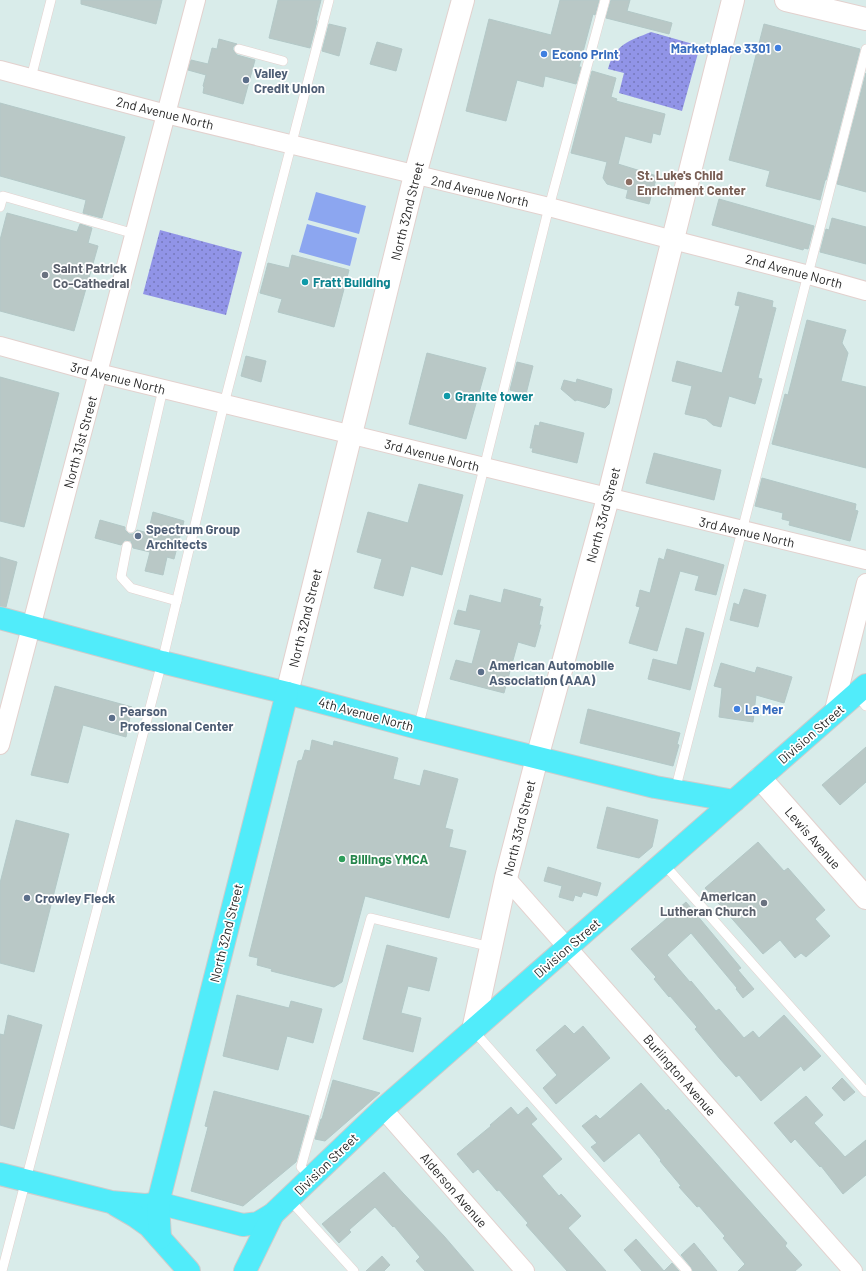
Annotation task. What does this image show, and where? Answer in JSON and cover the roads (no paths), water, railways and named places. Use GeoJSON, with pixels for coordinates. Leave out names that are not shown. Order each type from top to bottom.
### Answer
{"type":"FeatureCollection","features":[{"type":"Feature","properties":{"kind":"main road","name":"4th Avenue North"},"geometry":{"type":"LineString","coordinates":[[0,618],[162,662],[537,758],[655,787],[734,801]]}},
{"type":"Feature","properties":{"kind":"main road","name":"North 32nd Street"},"geometry":{"type":"LineString","coordinates":[[160,1238],[158,1203],[287,693]]}},
{"type":"Feature","properties":{"kind":"main road","name":"Division Street"},"geometry":{"type":"LineString","coordinates":[[273,1214],[383,1109],[833,714],[863,695]]}},
{"type":"Feature","properties":{"kind":"main road"},"geometry":{"type":"LineString","coordinates":[[0,1174],[111,1202],[145,1205],[158,1203],[243,1225],[258,1223],[273,1214]]}},
{"type":"Feature","properties":{"kind":"main road"},"geometry":{"type":"LineString","coordinates":[[111,1202],[149,1226],[188,1271]]}},
{"type":"Feature","properties":{"kind":"main road"},"geometry":{"type":"LineString","coordinates":[[244,1271],[273,1214]]}},
{"type":"Feature","properties":{"kind":"street","name":"North 31st Street"},"geometry":{"type":"LineString","coordinates":[[0,745],[196,0]]}},
{"type":"Feature","properties":{"kind":"street","name":"North 32nd Street"},"geometry":{"type":"LineString","coordinates":[[287,693],[415,175],[463,0]]}},
{"type":"Feature","properties":{"kind":"street","name":"North 33rd Street"},"geometry":{"type":"LineString","coordinates":[[473,1030],[506,878],[608,498],[733,0]]}},
{"type":"Feature","properties":{"kind":"street"},"geometry":{"type":"LineString","coordinates":[[786,0],[866,19]]}},
{"type":"Feature","properties":{"kind":"street","name":"2nd Avenue North"},"geometry":{"type":"LineString","coordinates":[[0,70],[166,114],[549,207],[866,291]]}},
{"type":"Feature","properties":{"kind":"street","name":"3rd Avenue North"},"geometry":{"type":"LineString","coordinates":[[0,346],[98,373],[866,560]]}},
{"type":"Feature","properties":{"kind":"street"},"geometry":{"type":"LineString","coordinates":[[833,714],[866,583]]}},
{"type":"Feature","properties":{"kind":"street","name":"Lewis Avenue"},"geometry":{"type":"LineString","coordinates":[[760,778],[866,898]]}},
{"type":"Feature","properties":{"kind":"street","name":"Burlington Avenue"},"geometry":{"type":"LineString","coordinates":[[506,878],[853,1271]]}},
{"type":"Feature","properties":{"kind":"street","name":"Alderson Avenue"},"geometry":{"type":"LineString","coordinates":[[383,1109],[525,1271]]}},
{"type":"Feature","properties":{"kind":"lane"},"geometry":{"type":"LineString","coordinates":[[31,78],[51,0]]}},
{"type":"Feature","properties":{"kind":"lane"},"geometry":{"type":"LineString","coordinates":[[2,1271],[162,662],[224,404],[329,0]]}},
{"type":"Feature","properties":{"kind":"lane"},"geometry":{"type":"LineString","coordinates":[[418,728],[549,207],[605,0]]}},
{"type":"Feature","properties":{"kind":"lane"},"geometry":{"type":"LineString","coordinates":[[239,49],[283,61]]}},
{"type":"Feature","properties":{"kind":"lane"},"geometry":{"type":"LineString","coordinates":[[675,791],[866,49]]}},
{"type":"Feature","properties":{"kind":"lane"},"geometry":{"type":"LineString","coordinates":[[0,207],[3,196],[135,234]]}},
{"type":"Feature","properties":{"kind":"lane"},"geometry":{"type":"LineString","coordinates":[[131,528],[163,389]]}},
{"type":"Feature","properties":{"kind":"lane"},"geometry":{"type":"LineString","coordinates":[[127,546],[121,577],[131,588],[177,601]]}},
{"type":"Feature","properties":{"kind":"lane"},"geometry":{"type":"LineString","coordinates":[[663,863],[866,1092]]}},
{"type":"Feature","properties":{"kind":"lane"},"geometry":{"type":"LineString","coordinates":[[311,1178],[301,1167],[371,918],[491,947]]}},
{"type":"Feature","properties":{"kind":"lane"},"geometry":{"type":"LineString","coordinates":[[473,1030],[687,1271]]}},
{"type":"Feature","properties":{"kind":"lane"},"geometry":{"type":"LineString","coordinates":[[289,1198],[354,1271]]}},
{"type":"Feature","properties":{"kind":"place","name":"Marketplace 3301"},"geometry":{"type":"Point","coordinates":[778,48]}},
{"type":"Feature","properties":{"kind":"place","name":"Econo Print"},"geometry":{"type":"Point","coordinates":[544,54]}},
{"type":"Feature","properties":{"kind":"place","name":"Valley Credit Union"},"geometry":{"type":"Point","coordinates":[246,80]}},
{"type":"Feature","properties":{"kind":"place","name":"St. Luke's Child Enrichment Center"},"geometry":{"type":"Point","coordinates":[629,182]}},
{"type":"Feature","properties":{"kind":"place","name":"Saint Patrick Co-Cathedral"},"geometry":{"type":"Point","coordinates":[45,275]}},
{"type":"Feature","properties":{"kind":"place","name":"Fratt Building"},"geometry":{"type":"Point","coordinates":[305,282]}},
{"type":"Feature","properties":{"kind":"place","name":"Granite tower"},"geometry":{"type":"Point","coordinates":[447,396]}},
{"type":"Feature","properties":{"kind":"place","name":"Spectrum Group Architects"},"geometry":{"type":"Point","coordinates":[138,536]}},
{"type":"Feature","properties":{"kind":"place","name":"American Automobile Association (AAA)"},"geometry":{"type":"Point","coordinates":[481,672]}},
{"type":"Feature","properties":{"kind":"place","name":"La Mer"},"geometry":{"type":"Point","coordinates":[737,709]}},
{"type":"Feature","properties":{"kind":"place","name":"Pearson Professional Center"},"geometry":{"type":"Point","coordinates":[112,718]}},
{"type":"Feature","properties":{"kind":"place","name":"Billings YMCA"},"geometry":{"type":"Point","coordinates":[342,859]}},
{"type":"Feature","properties":{"kind":"place","name":"Crowley Fleck"},"geometry":{"type":"Point","coordinates":[27,898]}},
{"type":"Feature","properties":{"kind":"place","name":"American Lutheran Church"},"geometry":{"type":"Point","coordinates":[764,903]}}]}
